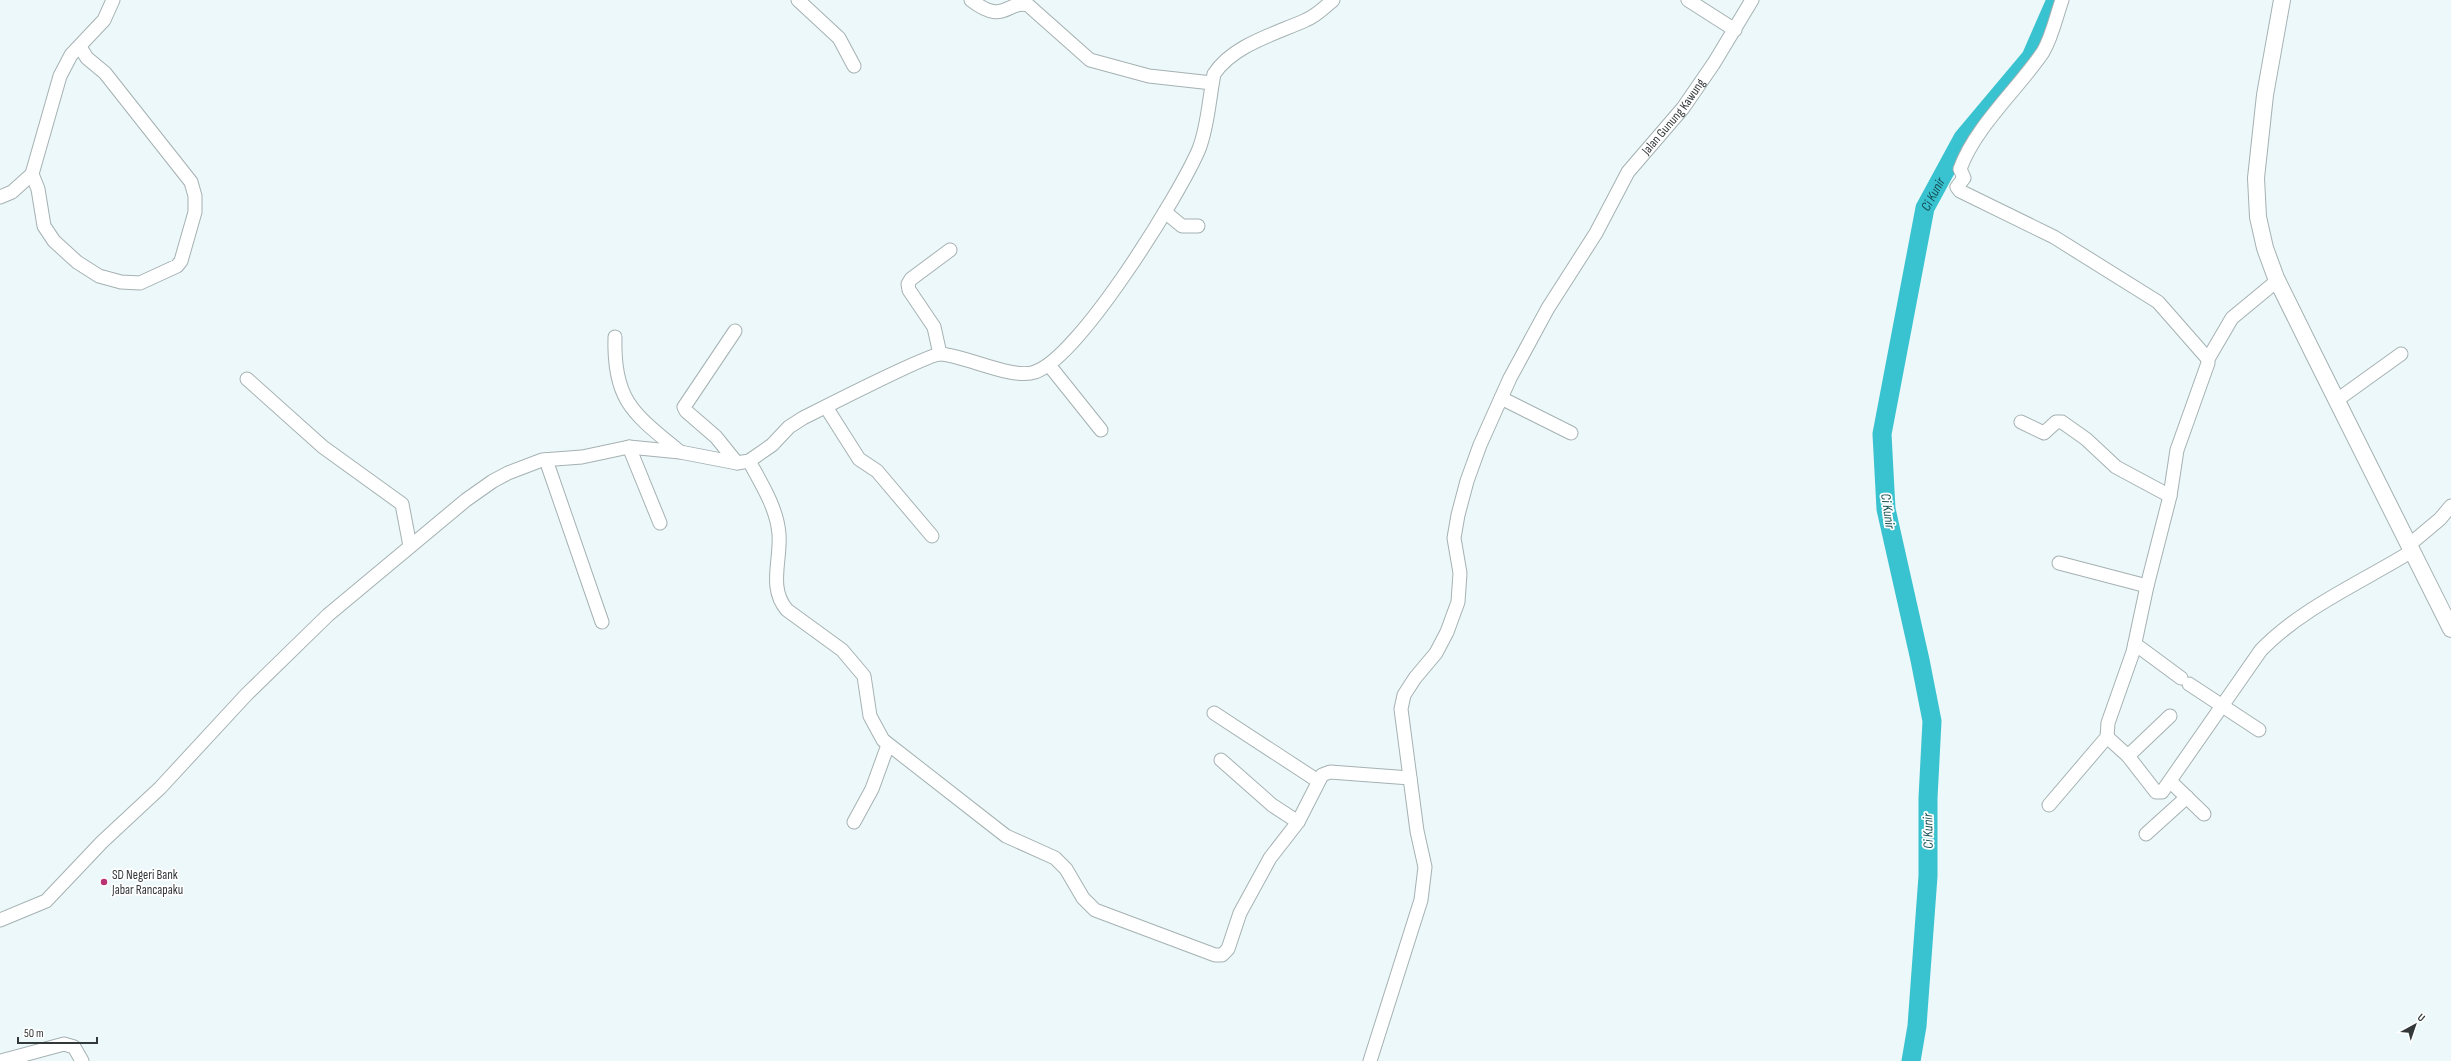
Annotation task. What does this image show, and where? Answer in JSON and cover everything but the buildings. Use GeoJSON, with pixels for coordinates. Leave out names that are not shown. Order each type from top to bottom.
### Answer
{"type":"FeatureCollection","features":[{"type":"Feature","properties":{"kind":"street"},"geometry":{"type":"LineString","coordinates":[[0,197],[12,192],[32,174],[60,76],[71,55],[104,20],[113,0]]}},
{"type":"Feature","properties":{"kind":"street"},"geometry":{"type":"LineString","coordinates":[[798,0],[839,38],[854,66]]}},
{"type":"Feature","properties":{"kind":"street"},"geometry":{"type":"LineString","coordinates":[[971,0],[986,10],[996,12],[1016,1],[1032,7],[1090,60],[1149,76],[1212,83]]}},
{"type":"Feature","properties":{"kind":"street"},"geometry":{"type":"LineString","coordinates":[[0,920],[46,901],[102,842],[160,788],[246,695],[310,632],[466,500],[493,481],[508,473],[546,460],[582,457],[629,447],[680,452],[743,462],[772,445],[789,427],[826,407],[940,354],[1005,371],[1027,374],[1049,365],[1071,345],[1100,309],[1165,212],[1199,148],[1212,83],[1218,67],[1238,52],[1307,20],[1333,0]]}},
{"type":"Feature","properties":{"kind":"street"},"geometry":{"type":"LineString","coordinates":[[1688,0],[1735,30]]}},
{"type":"Feature","properties":{"kind":"street","name":"Jalan Gunung Kawung"},"geometry":{"type":"LineString","coordinates":[[1370,1061],[1420,900],[1425,867],[1410,778],[1401,709],[1404,695],[1415,678],[1436,653],[1448,632],[1458,602],[1460,573],[1454,538],[1458,515],[1467,481],[1501,398],[1548,308],[1596,234],[1628,172],[1683,108],[1735,30],[1752,0]]}},
{"type":"Feature","properties":{"kind":"street"},"geometry":{"type":"LineString","coordinates":[[2062,0],[2044,50],[1994,113],[1972,147],[1960,169],[1964,178],[1957,187],[1960,192],[2071,246],[2158,302],[2208,359]]}},
{"type":"Feature","properties":{"kind":"street"},"geometry":{"type":"LineString","coordinates":[[2282,0],[2265,95],[2256,178],[2258,217],[2265,248],[2278,280],[2336,400],[2451,629]]}},
{"type":"Feature","properties":{"kind":"street"},"geometry":{"type":"LineString","coordinates":[[32,174],[38,188],[44,226],[54,241],[77,262],[99,276],[121,282],[140,283],[177,266],[181,261],[195,212],[195,196],[191,182],[105,73],[87,58],[80,47]]}},
{"type":"Feature","properties":{"kind":"street"},"geometry":{"type":"LineString","coordinates":[[1165,212],[1182,226],[1198,226]]}},
{"type":"Feature","properties":{"kind":"street"},"geometry":{"type":"LineString","coordinates":[[940,354],[934,327],[909,290],[908,284],[911,279],[950,250]]}},
{"type":"Feature","properties":{"kind":"street"},"geometry":{"type":"LineString","coordinates":[[2049,805],[2107,737],[2108,723],[2135,644],[2147,586],[2170,496],[2177,450],[2208,363],[2208,359],[2232,318],[2278,280]]}},
{"type":"Feature","properties":{"kind":"street"},"geometry":{"type":"LineString","coordinates":[[735,331],[684,407],[686,411],[743,462],[764,488],[779,534],[777,593],[781,603],[787,610],[842,650],[864,676],[870,716],[875,729],[888,745],[1006,836],[1055,858],[1066,869],[1083,898],[1096,910],[1217,956],[1224,954],[1228,949],[1240,913],[1270,858],[1298,822],[1318,781],[1325,773],[1330,772],[1410,778]]}},
{"type":"Feature","properties":{"kind":"street"},"geometry":{"type":"LineString","coordinates":[[615,337],[614,361],[616,375],[625,399],[644,422],[680,452]]}},
{"type":"Feature","properties":{"kind":"street"},"geometry":{"type":"LineString","coordinates":[[2336,400],[2401,354]]}},
{"type":"Feature","properties":{"kind":"street"},"geometry":{"type":"LineString","coordinates":[[1049,365],[1101,430]]}},
{"type":"Feature","properties":{"kind":"street"},"geometry":{"type":"LineString","coordinates":[[247,379],[322,447],[402,504],[410,546]]}},
{"type":"Feature","properties":{"kind":"street"},"geometry":{"type":"LineString","coordinates":[[1501,398],[1571,433]]}},
{"type":"Feature","properties":{"kind":"street"},"geometry":{"type":"LineString","coordinates":[[826,407],[859,460],[876,471],[932,536]]}},
{"type":"Feature","properties":{"kind":"street"},"geometry":{"type":"LineString","coordinates":[[2021,422],[2044,433],[2056,422],[2062,422],[2086,439],[2116,467],[2170,496]]}},
{"type":"Feature","properties":{"kind":"street"},"geometry":{"type":"LineString","coordinates":[[629,447],[660,524]]}},
{"type":"Feature","properties":{"kind":"street"},"geometry":{"type":"LineString","coordinates":[[546,460],[602,622]]}},
{"type":"Feature","properties":{"kind":"street"},"geometry":{"type":"LineString","coordinates":[[2107,737],[2128,756],[2156,792],[2162,792],[2171,782],[2221,706],[2261,650],[2284,629],[2410,548],[2440,519],[2451,506]]}},
{"type":"Feature","properties":{"kind":"street"},"geometry":{"type":"LineString","coordinates":[[2059,563],[2147,586]]}},
{"type":"Feature","properties":{"kind":"street"},"geometry":{"type":"LineString","coordinates":[[2135,644],[2221,706],[2259,730]]}},
{"type":"Feature","properties":{"kind":"street"},"geometry":{"type":"LineString","coordinates":[[1214,713],[1318,781]]}},
{"type":"Feature","properties":{"kind":"street"},"geometry":{"type":"LineString","coordinates":[[2128,756],[2170,716]]}},
{"type":"Feature","properties":{"kind":"street"},"geometry":{"type":"LineString","coordinates":[[854,822],[872,789],[888,745]]}},
{"type":"Feature","properties":{"kind":"street"},"geometry":{"type":"LineString","coordinates":[[1221,760],[1272,805],[1298,822]]}},
{"type":"Feature","properties":{"kind":"street"},"geometry":{"type":"LineString","coordinates":[[2171,782],[2204,814]]}},
{"type":"Feature","properties":{"kind":"street"},"geometry":{"type":"LineString","coordinates":[[2146,834],[2187,797]]}},
{"type":"Feature","properties":{"kind":"street"},"geometry":{"type":"LineString","coordinates":[[1,1061],[64,1044],[74,1047],[82,1061]]}},
{"type":"Feature","properties":{"kind":"waterway","name":"Ci Kunir"},"geometry":{"type":"LineString","coordinates":[[1911,1061],[1917,1026],[1928,876],[1928,798],[1932,721],[1920,660],[1886,509],[1882,434],[1925,208],[1963,138],[2031,57],[2056,0]]}},
{"type":"Feature","properties":{"kind":"place","name":"SD Negeri Bank Jabar Rancapaku"},"geometry":{"type":"Point","coordinates":[104,882]}}]}
